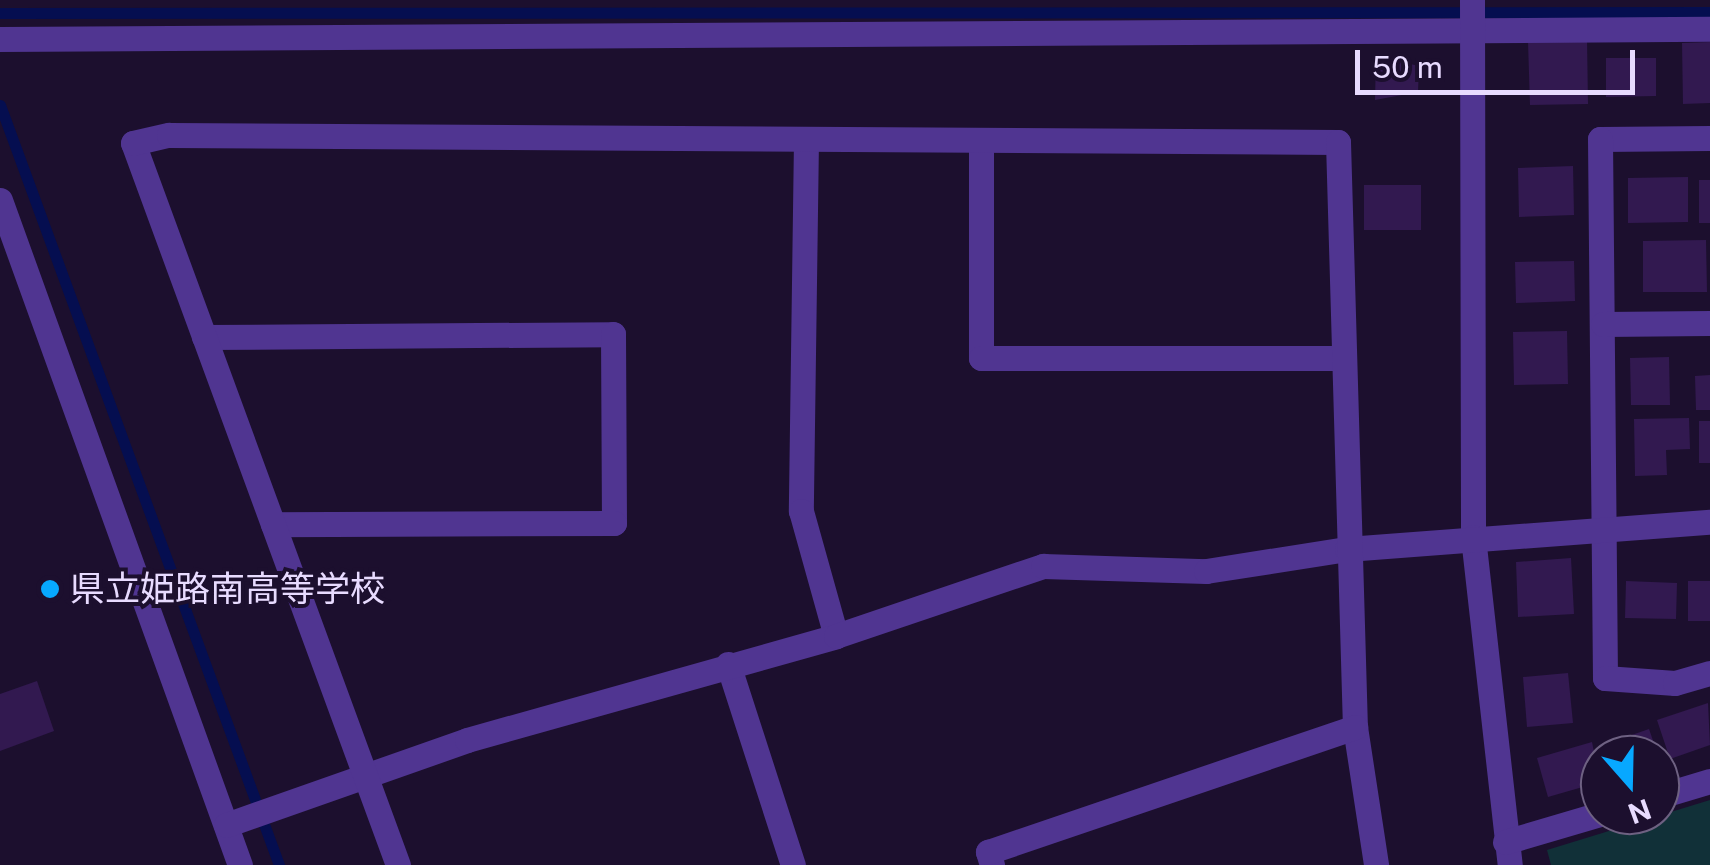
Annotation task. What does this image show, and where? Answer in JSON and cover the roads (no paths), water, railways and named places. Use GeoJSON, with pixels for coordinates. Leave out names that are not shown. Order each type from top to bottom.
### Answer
{"type":"FeatureCollection","features":[{"type":"Feature","properties":{"kind":"street"},"geometry":{"type":"LineString","coordinates":[[1472,0],[1473,537],[1507,854],[1580,823]]}},
{"type":"Feature","properties":{"kind":"street"},"geometry":{"type":"LineString","coordinates":[[0,39],[1710,28]]}},
{"type":"Feature","properties":{"kind":"street"},"geometry":{"type":"LineString","coordinates":[[398,865],[132,144],[169,135],[1338,142],[1340,358],[1355,727],[1376,865]]}},
{"type":"Feature","properties":{"kind":"street"},"geometry":{"type":"LineString","coordinates":[[1710,138],[1600,139],[1607,526],[1605,678],[1675,683],[1710,673]]}},
{"type":"Feature","properties":{"kind":"street"},"geometry":{"type":"LineString","coordinates":[[806,139],[800,510],[836,636]]}},
{"type":"Feature","properties":{"kind":"street"},"geometry":{"type":"LineString","coordinates":[[981,140],[981,358],[1340,358]]}},
{"type":"Feature","properties":{"kind":"street"},"geometry":{"type":"LineString","coordinates":[[0,200],[240,865]]}},
{"type":"Feature","properties":{"kind":"street"},"geometry":{"type":"LineString","coordinates":[[1603,324],[1710,323]]}},
{"type":"Feature","properties":{"kind":"street"},"geometry":{"type":"LineString","coordinates":[[204,337],[613,334],[614,523],[273,524]]}},
{"type":"Feature","properties":{"kind":"street"},"geometry":{"type":"LineString","coordinates":[[226,825],[728,664],[836,636],[1043,566],[1206,571],[1347,549],[1607,526],[1710,522]]}},
{"type":"Feature","properties":{"kind":"street"},"geometry":{"type":"LineString","coordinates":[[728,664],[793,865]]}},
{"type":"Feature","properties":{"kind":"street"},"geometry":{"type":"LineString","coordinates":[[992,865],[988,852],[1355,727]]}},
{"type":"Feature","properties":{"kind":"street"},"geometry":{"type":"LineString","coordinates":[[1680,790],[1710,781]]}},
{"type":"Feature","properties":{"kind":"waterway"},"geometry":{"type":"LineString","coordinates":[[0,13],[1710,12]]}},
{"type":"Feature","properties":{"kind":"waterway"},"geometry":{"type":"LineString","coordinates":[[0,105],[279,865]]}},
{"type":"Feature","properties":{"kind":"place","name":"県立姫路南高等学校"},"geometry":{"type":"Point","coordinates":[50,589]}}]}
